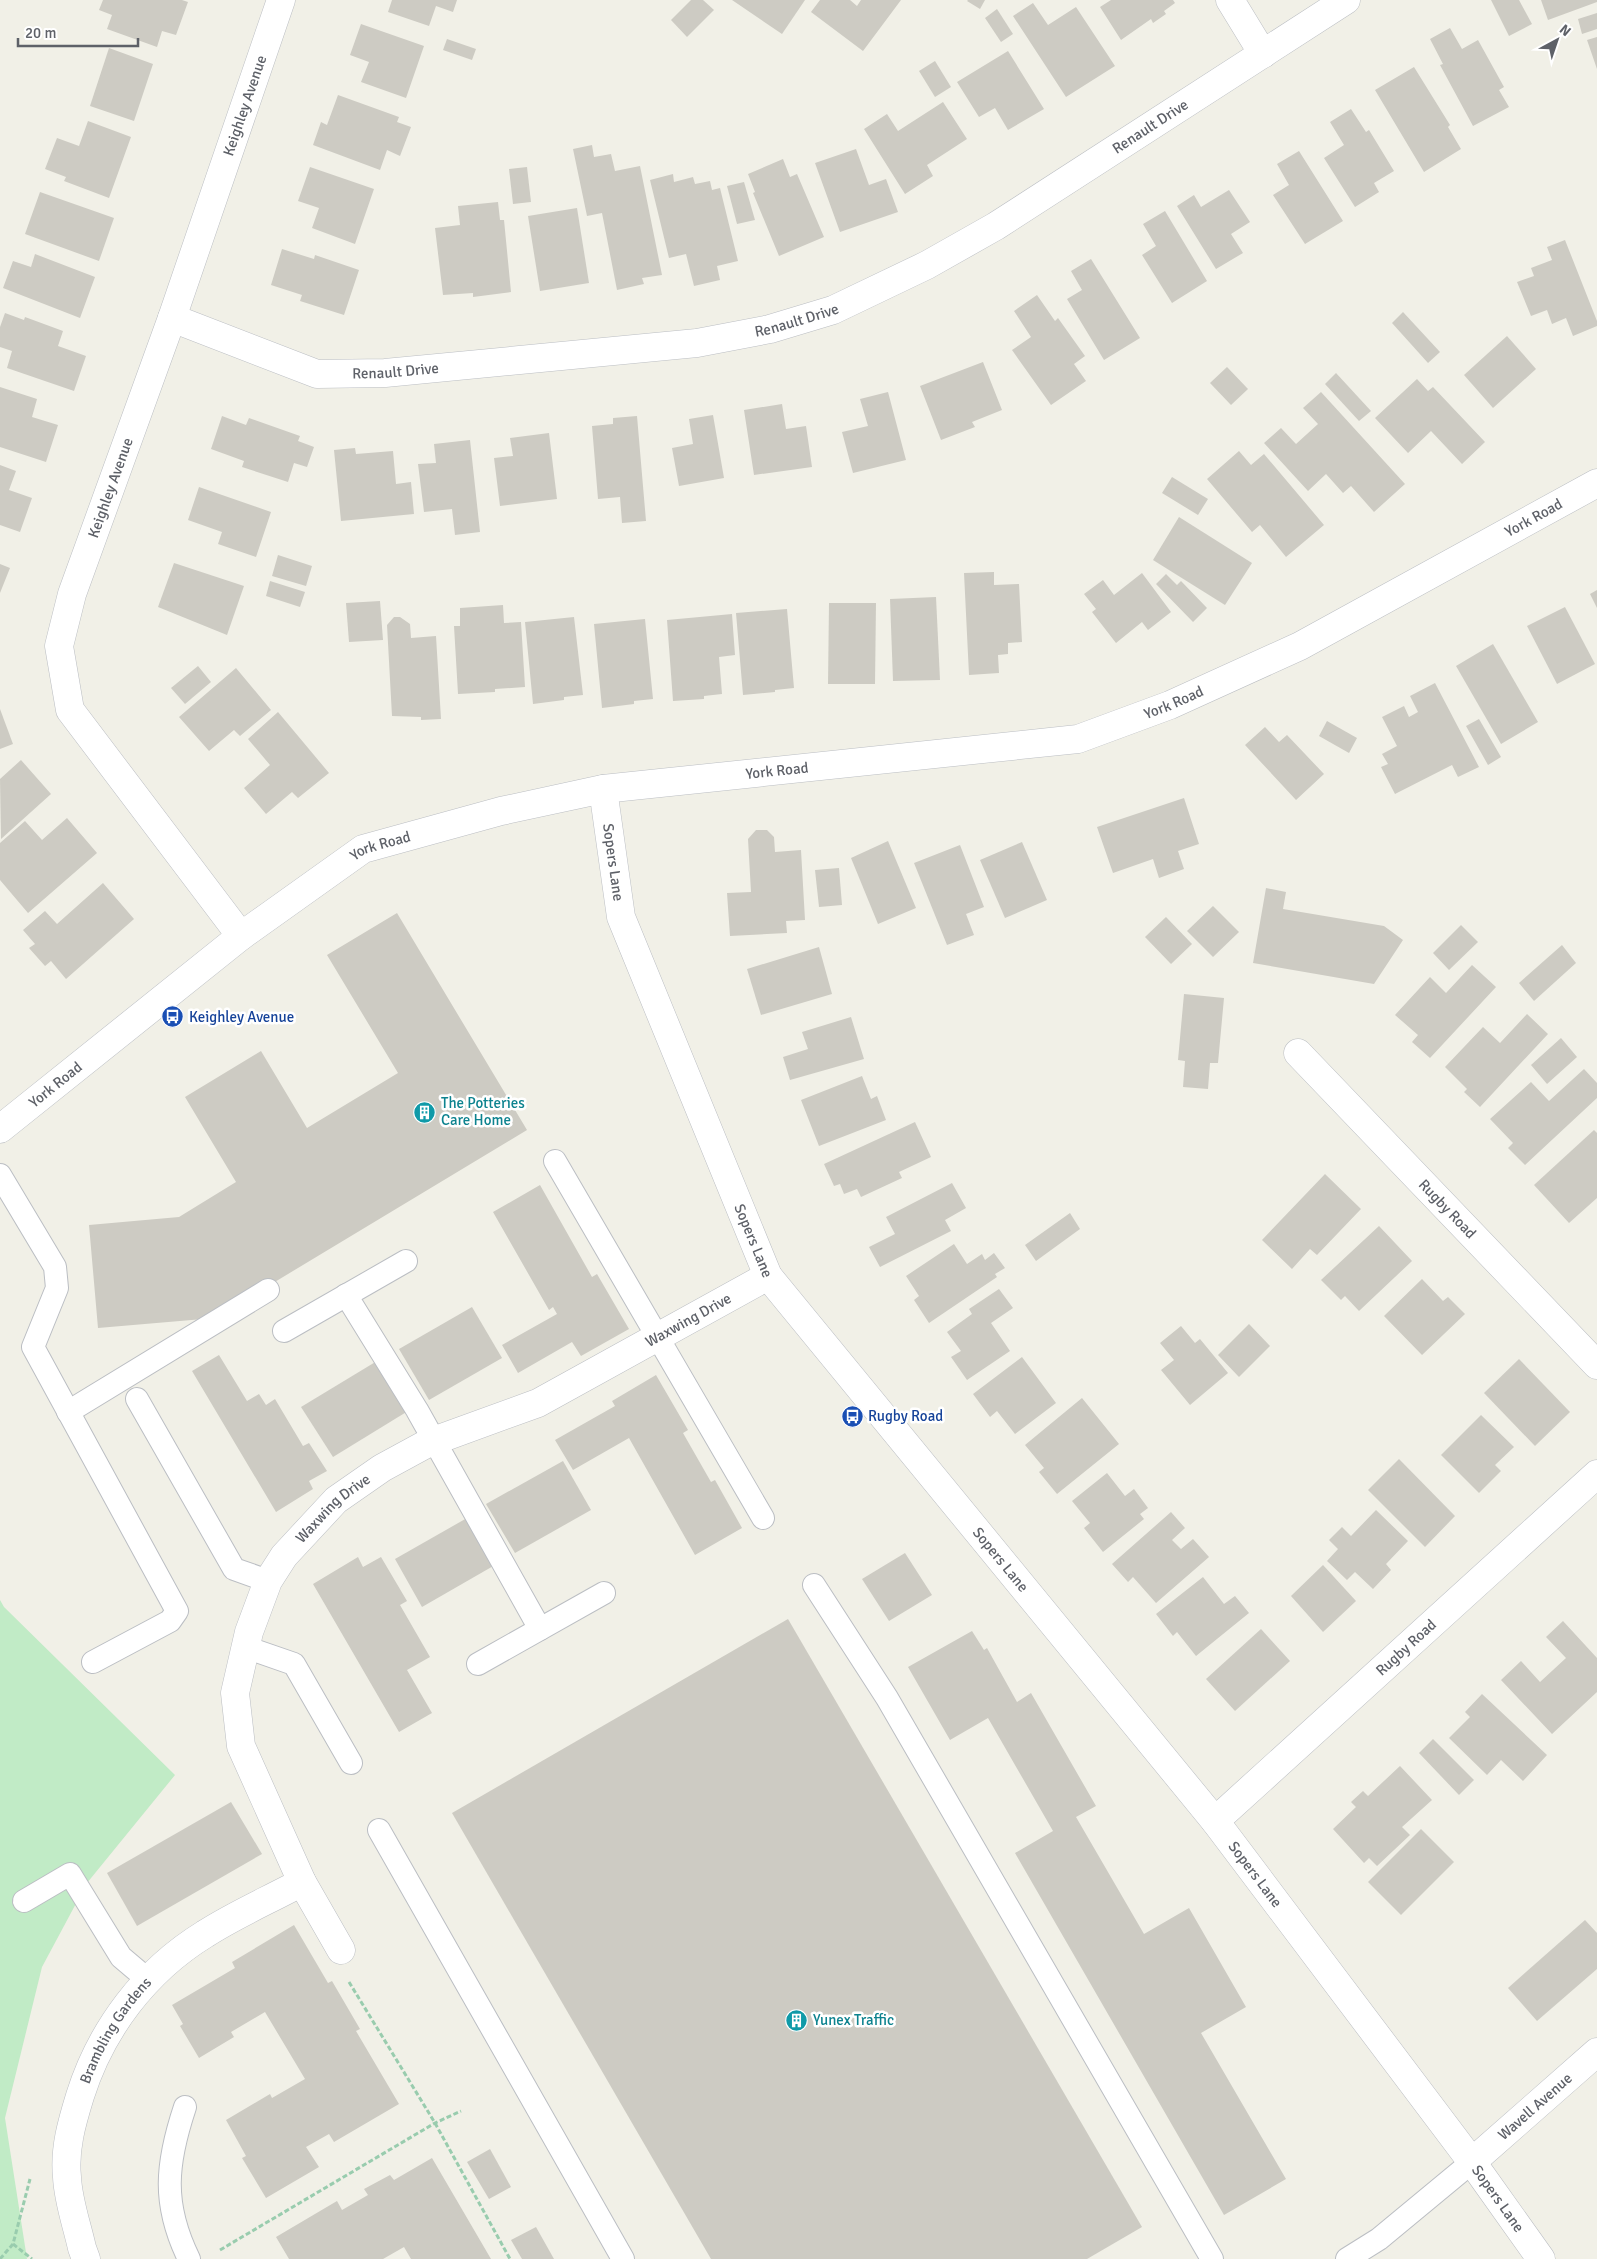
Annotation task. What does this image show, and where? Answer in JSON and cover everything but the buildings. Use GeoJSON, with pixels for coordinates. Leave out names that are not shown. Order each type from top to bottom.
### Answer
{"type":"FeatureCollection","features":[{"type":"Feature","properties":{"kind":"street","name":"Keighley Avenue"},"geometry":{"type":"LineString","coordinates":[[241,936],[70,710],[58,646],[72,594],[172,318],[281,0]]}},
{"type":"Feature","properties":{"kind":"street"},"geometry":{"type":"LineString","coordinates":[[1230,0],[1263,54]]}},
{"type":"Feature","properties":{"kind":"street","name":"Renault Drive"},"geometry":{"type":"LineString","coordinates":[[172,318],[317,374],[385,373],[697,343],[770,329],[833,310],[927,265],[996,226],[1346,0]]}},
{"type":"Feature","properties":{"kind":"street","name":"York Road"},"geometry":{"type":"LineString","coordinates":[[0,1129],[241,936],[363,849],[501,811],[603,789],[1078,739],[1170,705],[1300,646],[1597,483]]}},
{"type":"Feature","properties":{"kind":"street","name":"Sopers Lane"},"geometry":{"type":"LineString","coordinates":[[603,789],[621,917],[768,1276],[1215,1821],[1472,2162],[1541,2259]]}},
{"type":"Feature","properties":{"kind":"street","name":"Rugby Road"},"geometry":{"type":"LineString","coordinates":[[1298,1053],[1597,1365]]}},
{"type":"Feature","properties":{"kind":"street","name":"Waxwing Drive"},"geometry":{"type":"LineString","coordinates":[[341,1950],[302,1882],[241,1746],[235,1694],[248,1632],[268,1582],[284,1556],[336,1500],[382,1468],[433,1442],[538,1403],[768,1276]]}},
{"type":"Feature","properties":{"kind":"street","name":"Rugby Road"},"geometry":{"type":"LineString","coordinates":[[1215,1821],[1597,1474]]}},
{"type":"Feature","properties":{"kind":"street","name":"Brambling Gardens"},"geometry":{"type":"LineString","coordinates":[[86,2259],[66,2177],[69,2131],[86,2077],[102,2043],[122,2011],[147,1979],[205,1934],[302,1882]]}},
{"type":"Feature","properties":{"kind":"street","name":"Wavell Avenue"},"geometry":{"type":"LineString","coordinates":[[1472,2162],[1597,2052]]}},
{"type":"Feature","properties":{"kind":"lane"},"geometry":{"type":"LineString","coordinates":[[555,1161],[763,1518]]}},
{"type":"Feature","properties":{"kind":"lane"},"geometry":{"type":"LineString","coordinates":[[0,1175],[55,1267],[57,1288],[33,1347],[177,1611],[170,1620],[93,1662]]}},
{"type":"Feature","properties":{"kind":"lane"},"geometry":{"type":"LineString","coordinates":[[284,1331],[406,1261]]}},
{"type":"Feature","properties":{"kind":"lane"},"geometry":{"type":"LineString","coordinates":[[68,1412],[268,1290]]}},
{"type":"Feature","properties":{"kind":"lane"},"geometry":{"type":"LineString","coordinates":[[346,1295],[417,1410],[433,1442],[540,1629]]}},
{"type":"Feature","properties":{"kind":"lane"},"geometry":{"type":"LineString","coordinates":[[137,1400],[234,1570],[268,1582]]}},
{"type":"Feature","properties":{"kind":"lane"},"geometry":{"type":"LineString","coordinates":[[814,1585],[887,1698],[1212,2259]]}},
{"type":"Feature","properties":{"kind":"lane"},"geometry":{"type":"LineString","coordinates":[[478,1664],[604,1593]]}},
{"type":"Feature","properties":{"kind":"lane"},"geometry":{"type":"LineString","coordinates":[[246,1647],[294,1664],[351,1763]]}},
{"type":"Feature","properties":{"kind":"lane"},"geometry":{"type":"LineString","coordinates":[[379,1830],[623,2259]]}},
{"type":"Feature","properties":{"kind":"lane"},"geometry":{"type":"LineString","coordinates":[[24,1900],[70,1874],[122,1957],[147,1979]]}},
{"type":"Feature","properties":{"kind":"lane"},"geometry":{"type":"LineString","coordinates":[[185,2107],[174,2138],[169,2201],[179,2238],[189,2259]]}},
{"type":"Feature","properties":{"kind":"lane"},"geometry":{"type":"LineString","coordinates":[[1347,2259],[1379,2239],[1472,2162]]}},
{"type":"Feature","properties":{"kind":"path"},"geometry":{"type":"LineString","coordinates":[[341,1950],[345,1976],[434,2124],[510,2259]]}},
{"type":"Feature","properties":{"kind":"path"},"geometry":{"type":"LineString","coordinates":[[213,2254],[434,2124],[461,2111]]}},
{"type":"Feature","properties":{"kind":"path"},"geometry":{"type":"LineString","coordinates":[[13,2244],[32,2259]]}},
{"type":"Feature","properties":{"kind":"green space"},"geometry":{"type":"Polygon","coordinates":[[[0,1600],[4,1607],[175,1775],[87,1883],[42,1967],[5,2118],[27,2259],[0,2259],[0,1600]]]}},
{"type":"Feature","properties":{"kind":"place","name":"Keighley Avenue"},"geometry":{"type":"Point","coordinates":[173,1017]}},
{"type":"Feature","properties":{"kind":"place","name":"The Potteries Care Home"},"geometry":{"type":"Point","coordinates":[425,1112]}},
{"type":"Feature","properties":{"kind":"place","name":"Rugby Road"},"geometry":{"type":"Point","coordinates":[852,1416]}},
{"type":"Feature","properties":{"kind":"place","name":"Yunex Traffic"},"geometry":{"type":"Point","coordinates":[797,2020]}}]}
